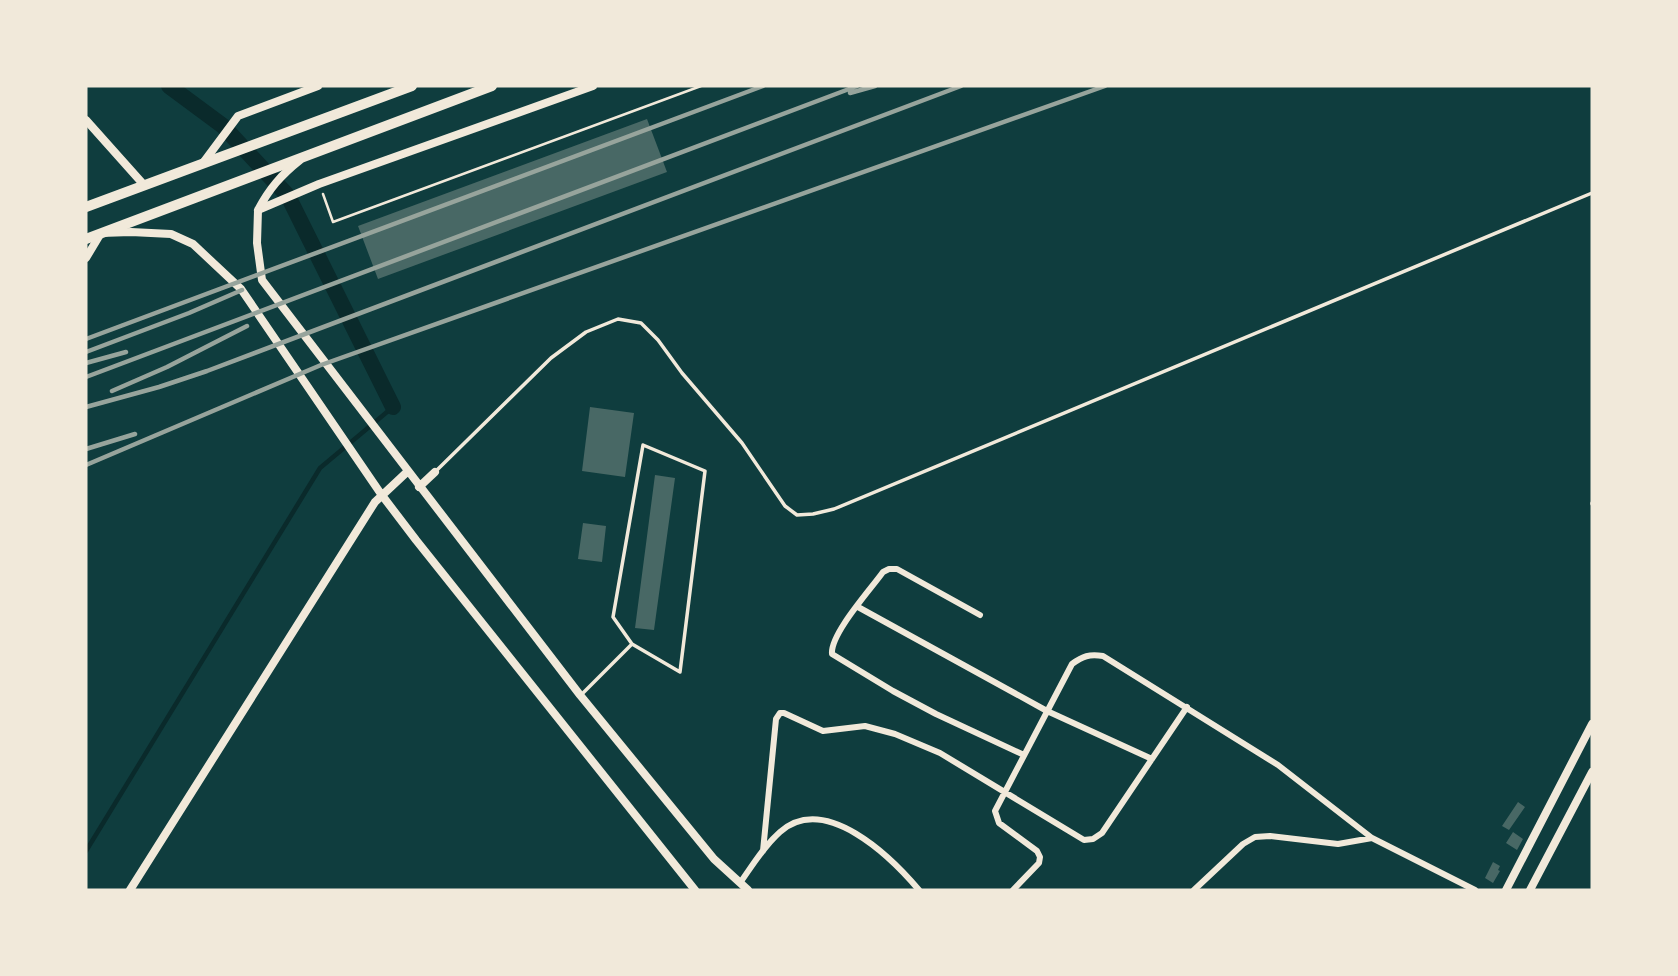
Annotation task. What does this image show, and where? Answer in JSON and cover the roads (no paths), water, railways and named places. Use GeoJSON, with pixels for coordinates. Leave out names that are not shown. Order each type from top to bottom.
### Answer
{"type":"FeatureCollection","features":[{"type":"Feature","properties":{"kind":"main road"},"geometry":{"type":"LineString","coordinates":[[87,205],[412,86]]}},
{"type":"Feature","properties":{"kind":"main road"},"geometry":{"type":"LineString","coordinates":[[86,239],[492,86]]}},
{"type":"Feature","properties":{"kind":"street"},"geometry":{"type":"LineString","coordinates":[[208,160],[238,116],[318,86]]}},
{"type":"Feature","properties":{"kind":"street"},"geometry":{"type":"LineString","coordinates":[[258,210],[300,191],[593,86]]}},
{"type":"Feature","properties":{"kind":"street"},"geometry":{"type":"LineString","coordinates":[[86,120],[144,185]]}},
{"type":"Feature","properties":{"kind":"street"},"geometry":{"type":"LineString","coordinates":[[308,154],[285,172],[269,190],[258,210],[257,243],[262,280],[580,695],[714,859],[748,890]]}},
{"type":"Feature","properties":{"kind":"street"},"geometry":{"type":"LineString","coordinates":[[86,258],[101,233],[171,234],[192,244],[241,289],[381,494],[695,890]]}},
{"type":"Feature","properties":{"kind":"street"},"geometry":{"type":"LineString","coordinates":[[130,890],[381,494],[407,472]]}},
{"type":"Feature","properties":{"kind":"street"},"geometry":{"type":"LineString","coordinates":[[419,487],[435,472]]}},
{"type":"Feature","properties":{"kind":"street"},"geometry":{"type":"LineString","coordinates":[[980,615],[897,569],[889,569],[883,572],[832,644],[832,654],[936,714],[1024,755]]}},
{"type":"Feature","properties":{"kind":"street"},"geometry":{"type":"LineString","coordinates":[[858,607],[1047,710],[1152,759]]}},
{"type":"Feature","properties":{"kind":"street"},"geometry":{"type":"LineString","coordinates":[[1013,890],[1039,863],[1040,857],[1037,851],[996,817],[995,811],[1072,664],[1090,654],[1102,656],[1278,765],[1372,838],[1475,890]]}},
{"type":"Feature","properties":{"kind":"street"},"geometry":{"type":"LineString","coordinates":[[763,851],[776,719],[780,713],[823,731],[865,726],[895,734],[940,753],[1078,838],[1093,839],[1102,833],[1188,708]]}},
{"type":"Feature","properties":{"kind":"street"},"geometry":{"type":"LineString","coordinates":[[1506,890],[1592,724]]}},
{"type":"Feature","properties":{"kind":"street"},"geometry":{"type":"LineString","coordinates":[[1530,890],[1592,772]]}},
{"type":"Feature","properties":{"kind":"street"},"geometry":{"type":"LineString","coordinates":[[740,883],[780,831],[806,820],[822,819],[855,833],[883,854],[919,890]]}},
{"type":"Feature","properties":{"kind":"street"},"geometry":{"type":"LineString","coordinates":[[1194,890],[1243,844],[1255,837],[1270,836],[1338,844],[1372,838]]}},
{"type":"Feature","properties":{"kind":"lane"},"geometry":{"type":"LineString","coordinates":[[435,472],[551,358],[586,332],[618,319],[641,323],[658,340],[682,373],[742,443],[785,506],[797,514],[813,514],[846,503],[1592,193]]}},
{"type":"Feature","properties":{"kind":"lane"},"geometry":{"type":"LineString","coordinates":[[643,445],[705,471],[680,672],[632,644],[613,617],[643,445]]}},
{"type":"Feature","properties":{"kind":"lane"},"geometry":{"type":"LineString","coordinates":[[580,695],[632,644]]}},
{"type":"Feature","properties":{"kind":"waterway"},"geometry":{"type":"LineString","coordinates":[[169,86],[223,126],[288,196],[393,407]]}},
{"type":"Feature","properties":{"kind":"waterway"},"geometry":{"type":"LineString","coordinates":[[86,851],[320,468],[393,407]]}},
{"type":"Feature","properties":{"kind":"railway"},"geometry":{"type":"LineString","coordinates":[[86,339],[763,86]]}},
{"type":"Feature","properties":{"kind":"railway"},"geometry":{"type":"LineString","coordinates":[[86,377],[857,86]]}},
{"type":"Feature","properties":{"kind":"railway"},"geometry":{"type":"LineString","coordinates":[[850,93],[875,86]]}},
{"type":"Feature","properties":{"kind":"railway"},"geometry":{"type":"LineString","coordinates":[[86,407],[207,371],[961,86]]}},
{"type":"Feature","properties":{"kind":"railway"},"geometry":{"type":"LineString","coordinates":[[86,465],[321,365],[1105,86]]}},
{"type":"Feature","properties":{"kind":"railway"},"geometry":{"type":"LineString","coordinates":[[86,352],[242,290]]}},
{"type":"Feature","properties":{"kind":"railway"},"geometry":{"type":"LineString","coordinates":[[112,391],[167,367],[247,326]]}},
{"type":"Feature","properties":{"kind":"railway"},"geometry":{"type":"LineString","coordinates":[[86,363],[126,352]]}},
{"type":"Feature","properties":{"kind":"railway"},"geometry":{"type":"LineString","coordinates":[[86,449],[135,434]]}}]}
